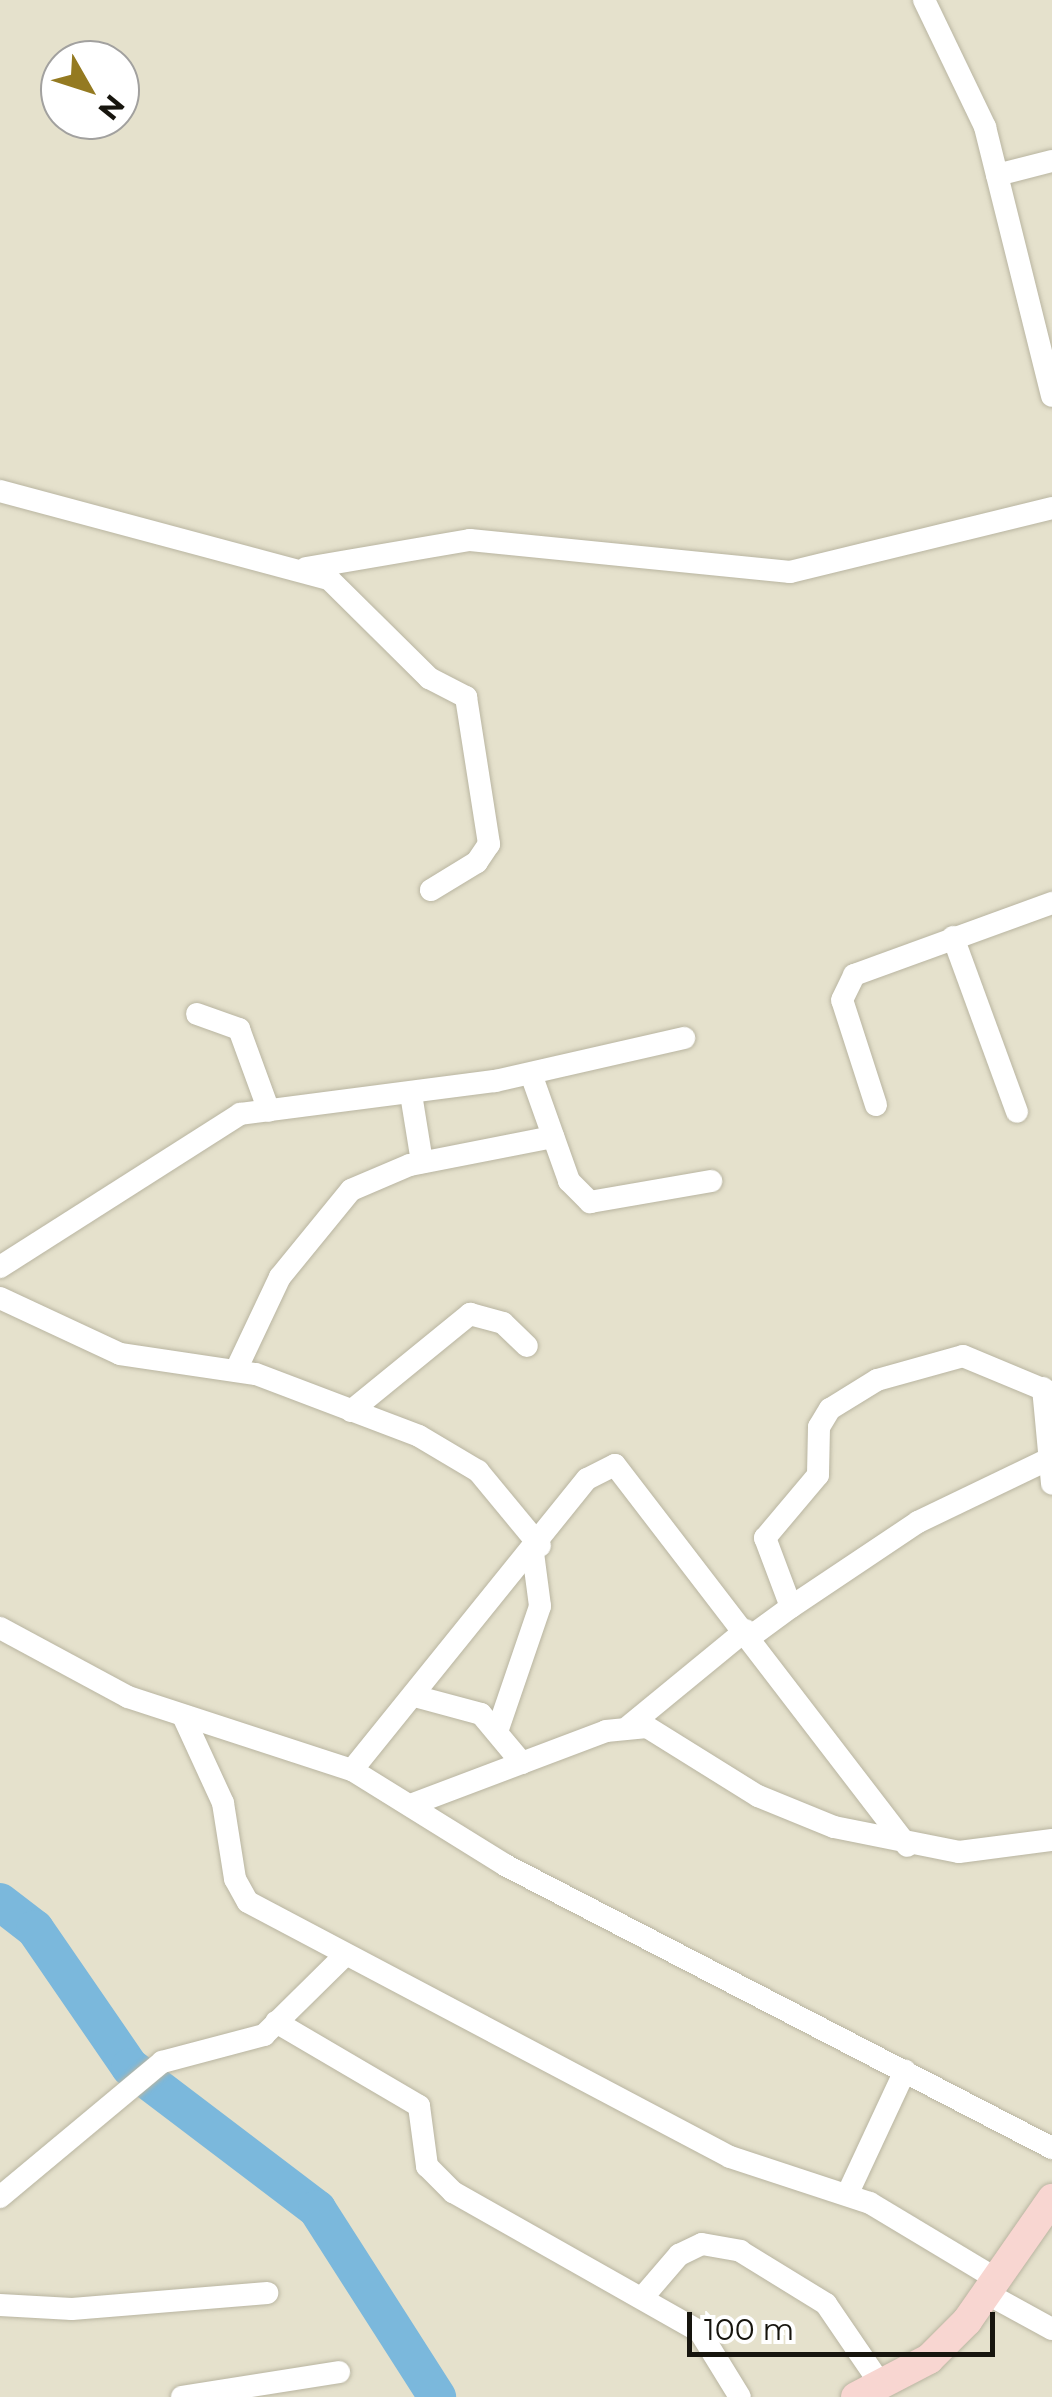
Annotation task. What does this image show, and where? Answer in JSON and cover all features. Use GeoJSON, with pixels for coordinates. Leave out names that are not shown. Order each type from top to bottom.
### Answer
{"type":"FeatureCollection","features":[{"type":"Feature","properties":{"kind":"main road"},"geometry":{"type":"LineString","coordinates":[[882,2391],[930,2359],[993,2287],[1052,2199]]}},
{"type":"Feature","properties":{"kind":"street"},"geometry":{"type":"LineString","coordinates":[[924,0],[972,94],[997,175],[1052,396]]}},
{"type":"Feature","properties":{"kind":"street"},"geometry":{"type":"LineString","coordinates":[[997,175],[1052,161]]}},
{"type":"Feature","properties":{"kind":"street"},"geometry":{"type":"LineString","coordinates":[[0,491],[306,568],[345,590],[429,678],[474,709],[488,844],[430,890]]}},
{"type":"Feature","properties":{"kind":"street"},"geometry":{"type":"LineString","coordinates":[[306,568],[470,540],[790,572],[1052,508]]}},
{"type":"Feature","properties":{"kind":"street"},"geometry":{"type":"LineString","coordinates":[[876,1105],[842,1000],[846,986],[954,937],[1052,902]]}},
{"type":"Feature","properties":{"kind":"street"},"geometry":{"type":"LineString","coordinates":[[954,937],[1017,1112]]}},
{"type":"Feature","properties":{"kind":"street"},"geometry":{"type":"LineString","coordinates":[[197,1014],[239,1029],[270,1111]]}},
{"type":"Feature","properties":{"kind":"street"},"geometry":{"type":"LineString","coordinates":[[0,1267],[110,1203],[208,1130],[270,1111],[531,1074],[684,1038]]}},
{"type":"Feature","properties":{"kind":"street"},"geometry":{"type":"LineString","coordinates":[[531,1074],[569,1182],[590,1202],[711,1181]]}},
{"type":"Feature","properties":{"kind":"street"},"geometry":{"type":"LineString","coordinates":[[411,1094],[422,1162]]}},
{"type":"Feature","properties":{"kind":"street"},"geometry":{"type":"LineString","coordinates":[[236,1370],[280,1277],[332,1205],[422,1162],[553,1137]]}},
{"type":"Feature","properties":{"kind":"street"},"geometry":{"type":"LineString","coordinates":[[0,1298],[133,1358],[236,1370],[351,1411],[478,1470],[537,1550],[540,1606],[498,1729]]}},
{"type":"Feature","properties":{"kind":"street"},"geometry":{"type":"LineString","coordinates":[[351,1411],[470,1314],[502,1323],[527,1346]]}},
{"type":"Feature","properties":{"kind":"street"},"geometry":{"type":"LineString","coordinates":[[791,1607],[765,1538],[818,1475],[818,1428],[830,1408],[877,1380],[950,1357],[982,1359],[1047,1390],[1046,1460],[1052,1484]]}},
{"type":"Feature","properties":{"kind":"street"},"geometry":{"type":"LineString","coordinates":[[413,1804],[629,1726],[748,1634],[918,1522],[1046,1460]]}},
{"type":"Feature","properties":{"kind":"street"},"geometry":{"type":"LineString","coordinates":[[352,1770],[418,1697],[537,1550],[596,1469],[615,1465],[907,1846]]}},
{"type":"Feature","properties":{"kind":"street"},"geometry":{"type":"LineString","coordinates":[[0,1628],[183,1716],[352,1770],[413,1804],[505,1865],[1052,2148]]}},
{"type":"Feature","properties":{"kind":"street"},"geometry":{"type":"LineString","coordinates":[[418,1697],[463,1705],[498,1729],[522,1762]]}},
{"type":"Feature","properties":{"kind":"street"},"geometry":{"type":"LineString","coordinates":[[183,1716],[233,1832],[241,1892],[344,1956],[730,2158],[848,2193],[1052,2329]]}},
{"type":"Feature","properties":{"kind":"street"},"geometry":{"type":"LineString","coordinates":[[629,1726],[656,1732],[792,1812],[907,1846],[959,1852],[1052,1840]]}},
{"type":"Feature","properties":{"kind":"street"},"geometry":{"type":"LineString","coordinates":[[0,2197],[162,2062],[248,2042],[276,2022],[344,1956]]}},
{"type":"Feature","properties":{"kind":"street"},"geometry":{"type":"LineString","coordinates":[[276,2022],[419,2106],[427,2166],[453,2192],[700,2332],[740,2397]]}},
{"type":"Feature","properties":{"kind":"street"},"geometry":{"type":"LineString","coordinates":[[848,2193],[905,2071]]}},
{"type":"Feature","properties":{"kind":"street"},"geometry":{"type":"LineString","coordinates":[[642,2298],[679,2255],[702,2244],[740,2252],[826,2304],[882,2391]]}},
{"type":"Feature","properties":{"kind":"street"},"geometry":{"type":"LineString","coordinates":[[0,2305],[72,2309],[268,2293]]}},
{"type":"Feature","properties":{"kind":"street"},"geometry":{"type":"LineString","coordinates":[[182,2397],[339,2372]]}},
{"type":"Feature","properties":{"kind":"waterway"},"geometry":{"type":"LineString","coordinates":[[0,1902],[35,1929],[130,2067],[317,2209],[437,2397]]}}]}
